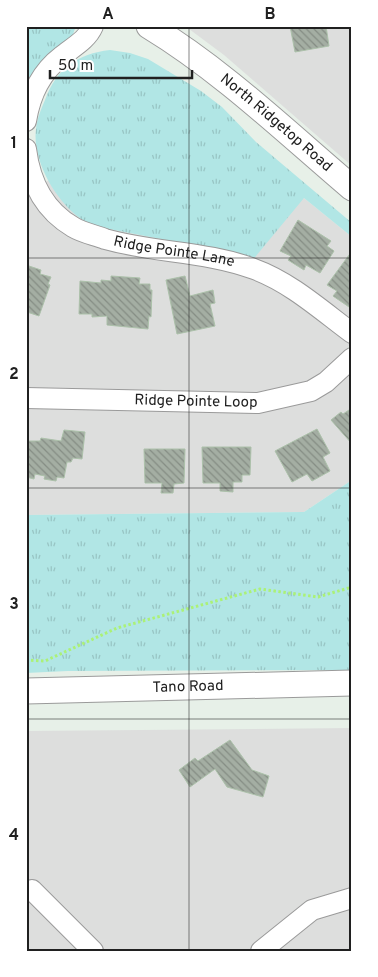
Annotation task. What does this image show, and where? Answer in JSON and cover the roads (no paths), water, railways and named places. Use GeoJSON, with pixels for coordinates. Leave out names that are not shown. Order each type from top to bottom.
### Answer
{"type":"FeatureCollection","features":[{"type":"Feature","properties":{"kind":"street"},"geometry":{"type":"LineString","coordinates":[[26,121],[36,89],[46,70],[86,38],[93,26]]}},
{"type":"Feature","properties":{"kind":"street","name":"North Ridgetop Road"},"geometry":{"type":"LineString","coordinates":[[149,26],[183,47],[228,82],[352,188]]}},
{"type":"Feature","properties":{"kind":"street","name":"Ridge Pointe Lane"},"geometry":{"type":"LineString","coordinates":[[26,149],[31,176],[37,190],[60,217],[74,228],[120,243],[214,258],[255,269],[288,286],[352,333]]}},
{"type":"Feature","properties":{"kind":"street","name":"Ridge Pointe Loop"},"geometry":{"type":"LineString","coordinates":[[26,398],[258,403],[311,391],[326,382],[352,358]]}},
{"type":"Feature","properties":{"kind":"street","name":"Tano Road"},"geometry":{"type":"LineString","coordinates":[[26,692],[352,684]]}},
{"type":"Feature","properties":{"kind":"street"},"geometry":{"type":"LineString","coordinates":[[32,890],[93,951]]}},
{"type":"Feature","properties":{"kind":"street"},"geometry":{"type":"LineString","coordinates":[[261,951],[312,910],[352,898]]}}]}
